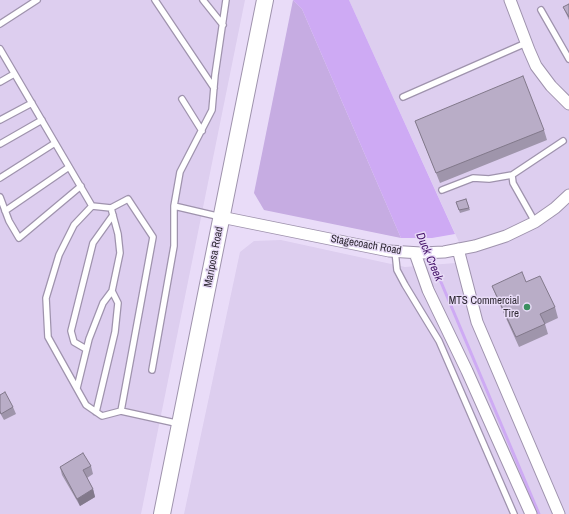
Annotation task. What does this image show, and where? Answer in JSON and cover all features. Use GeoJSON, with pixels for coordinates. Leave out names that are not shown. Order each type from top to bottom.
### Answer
{"type":"FeatureCollection","features":[{"type":"Feature","properties":{"kind":"main road","name":"Mariposa Road"},"geometry":{"type":"LineString","coordinates":[[162,514],[265,0]]}},
{"type":"Feature","properties":{"kind":"street"},"geometry":{"type":"LineString","coordinates":[[510,0],[536,66],[544,78],[569,104]]}},
{"type":"Feature","properties":{"kind":"street","name":"Stagecoach Road"},"geometry":{"type":"LineString","coordinates":[[222,217],[395,252],[444,252],[475,246],[506,236],[535,222],[568,199]]}},
{"type":"Feature","properties":{"kind":"street"},"geometry":{"type":"LineString","coordinates":[[458,249],[477,322],[559,514]]}},
{"type":"Feature","properties":{"kind":"street"},"geometry":{"type":"LineString","coordinates":[[415,253],[428,290],[468,371],[531,514]]}},
{"type":"Feature","properties":{"kind":"lane"},"geometry":{"type":"LineString","coordinates":[[0,24],[37,0]]}},
{"type":"Feature","properties":{"kind":"lane"},"geometry":{"type":"LineString","coordinates":[[155,0],[214,88]]}},
{"type":"Feature","properties":{"kind":"lane"},"geometry":{"type":"LineString","coordinates":[[203,0],[223,25]]}},
{"type":"Feature","properties":{"kind":"lane"},"geometry":{"type":"LineString","coordinates":[[152,370],[174,246],[174,206],[180,172],[212,110],[226,0]]}},
{"type":"Feature","properties":{"kind":"lane"},"geometry":{"type":"LineString","coordinates":[[542,10],[569,59]]}},
{"type":"Feature","properties":{"kind":"lane"},"geometry":{"type":"LineString","coordinates":[[403,97],[526,43]]}},
{"type":"Feature","properties":{"kind":"lane"},"geometry":{"type":"LineString","coordinates":[[0,49],[92,206]]}},
{"type":"Feature","properties":{"kind":"lane"},"geometry":{"type":"LineString","coordinates":[[0,82],[14,74]]}},
{"type":"Feature","properties":{"kind":"lane"},"geometry":{"type":"LineString","coordinates":[[182,100],[202,131]]}},
{"type":"Feature","properties":{"kind":"lane"},"geometry":{"type":"LineString","coordinates":[[0,120],[32,103]]}},
{"type":"Feature","properties":{"kind":"lane"},"geometry":{"type":"LineString","coordinates":[[0,144],[42,120]]}},
{"type":"Feature","properties":{"kind":"lane"},"geometry":{"type":"LineString","coordinates":[[442,190],[473,178],[489,180],[512,175],[563,141]]}},
{"type":"Feature","properties":{"kind":"lane"},"geometry":{"type":"LineString","coordinates":[[0,178],[56,143]]}},
{"type":"Feature","properties":{"kind":"lane"},"geometry":{"type":"LineString","coordinates":[[5,210],[69,167]]}},
{"type":"Feature","properties":{"kind":"lane"},"geometry":{"type":"LineString","coordinates":[[512,175],[513,183],[535,222]]}},
{"type":"Feature","properties":{"kind":"lane"},"geometry":{"type":"LineString","coordinates":[[0,197],[9,221],[20,238],[81,186]]}},
{"type":"Feature","properties":{"kind":"lane"},"geometry":{"type":"LineString","coordinates":[[92,206],[111,208],[128,199],[153,237],[121,411]]}},
{"type":"Feature","properties":{"kind":"lane"},"geometry":{"type":"LineString","coordinates":[[92,206],[74,226],[59,255],[46,298],[48,337],[86,405],[102,416],[121,411],[180,424]]}},
{"type":"Feature","properties":{"kind":"lane"},"geometry":{"type":"LineString","coordinates":[[174,206],[222,217]]}},
{"type":"Feature","properties":{"kind":"lane"},"geometry":{"type":"LineString","coordinates":[[77,388],[89,339],[103,303],[112,291],[120,253],[118,234],[111,208]]}},
{"type":"Feature","properties":{"kind":"lane"},"geometry":{"type":"LineString","coordinates":[[86,349],[74,342],[71,331],[93,243],[113,215]]}},
{"type":"Feature","properties":{"kind":"lane"},"geometry":{"type":"LineString","coordinates":[[395,252],[397,270],[439,341],[514,514]]}},
{"type":"Feature","properties":{"kind":"lane"},"geometry":{"type":"LineString","coordinates":[[96,412],[115,332],[118,303],[112,291]]}},
{"type":"Feature","properties":{"kind":"shaded area"},"geometry":{"type":"Polygon","coordinates":[[[0,0],[245,0],[141,514],[0,514],[0,0]]]}},
{"type":"Feature","properties":{"kind":"shaded area"},"geometry":{"type":"Polygon","coordinates":[[[293,0],[302,9],[401,238],[264,210],[254,193],[293,0]]]}},
{"type":"Feature","properties":{"kind":"shaded area"},"geometry":{"type":"Polygon","coordinates":[[[293,0],[349,0],[455,234],[432,238],[401,238],[302,9],[293,0]]]}},
{"type":"Feature","properties":{"kind":"shaded area"},"geometry":{"type":"Polygon","coordinates":[[[349,0],[569,0],[569,514],[184,514],[240,252],[254,241],[281,240],[405,267],[468,262],[349,0]]]}},
{"type":"Feature","properties":{"kind":"building"},"geometry":{"type":"Polygon","coordinates":[[[569,4],[569,17],[563,7],[569,4]]]}},
{"type":"Feature","properties":{"kind":"building"},"geometry":{"type":"Polygon","coordinates":[[[523,76],[544,130],[436,173],[415,121],[523,76]]]}},
{"type":"Feature","properties":{"kind":"building"},"geometry":{"type":"Polygon","coordinates":[[[466,199],[469,208],[459,210],[456,202],[466,199]]]}},
{"type":"Feature","properties":{"kind":"building","name":"MTS Commercial Tire"},"geometry":{"type":"Polygon","coordinates":[[[522,272],[526,282],[540,276],[555,307],[540,314],[545,324],[516,337],[492,286],[522,272]]]}},
{"type":"Feature","properties":{"kind":"building"},"geometry":{"type":"Polygon","coordinates":[[[5,392],[13,407],[1,414],[0,395],[5,392]]]}},
{"type":"Feature","properties":{"kind":"building"},"geometry":{"type":"Polygon","coordinates":[[[83,453],[91,466],[83,470],[93,489],[77,499],[60,467],[83,453]]]}},
{"type":"Feature","properties":{"kind":"waterway","name":"Duck Creek"},"geometry":{"type":"LineString","coordinates":[[421,236],[428,251]]}},
{"type":"Feature","properties":{"kind":"waterway","name":"Duck Creek"},"geometry":{"type":"LineString","coordinates":[[430,256],[539,514]]}},
{"type":"Feature","properties":{"kind":"place","name":"MTS Commercial Tire"},"geometry":{"type":"Point","coordinates":[527,307]}}]}
